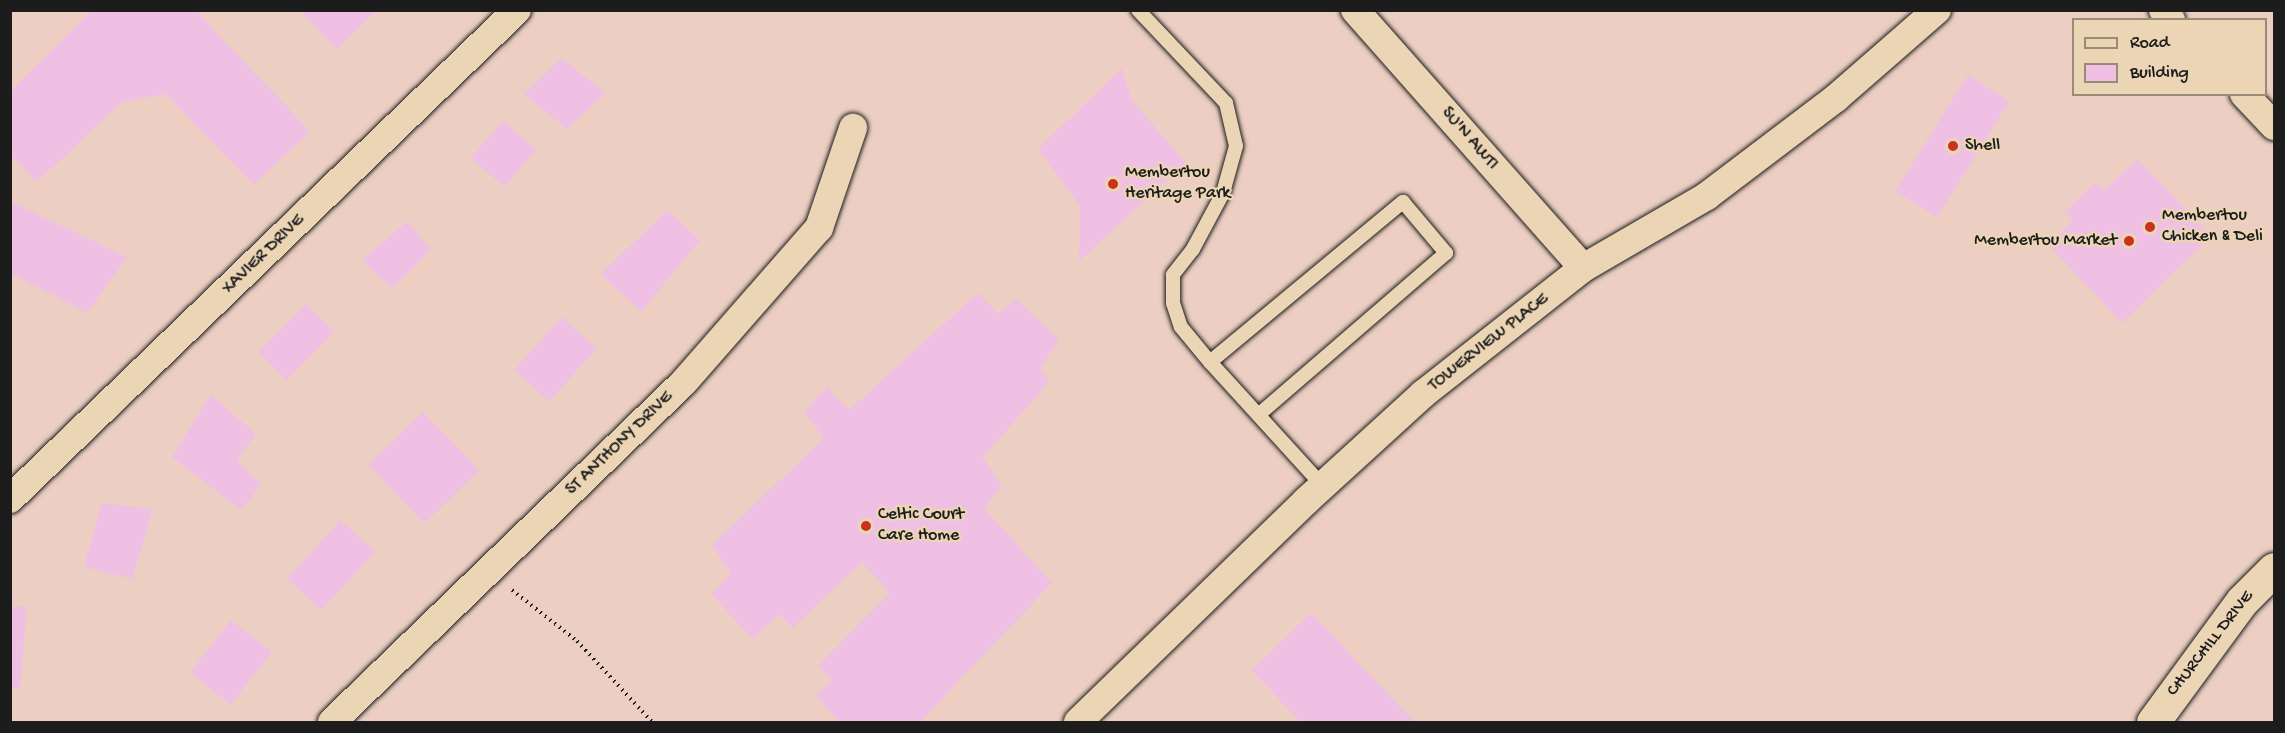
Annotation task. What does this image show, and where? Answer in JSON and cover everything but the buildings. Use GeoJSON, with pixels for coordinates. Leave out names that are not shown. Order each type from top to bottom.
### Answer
{"type":"FeatureCollection","features":[{"type":"Feature","properties":{"kind":"main road","name":"CHURCHILL DRIVE"},"geometry":{"type":"LineString","coordinates":[[2153,723],[2242,601],[2274,569]]}},
{"type":"Feature","properties":{"kind":"street","name":"XAVIER DRIVE"},"geometry":{"type":"LineString","coordinates":[[10,499],[517,10]]}},
{"type":"Feature","properties":{"kind":"street","name":"SU'N AWTI"},"geometry":{"type":"LineString","coordinates":[[1355,10],[1583,268]]}},
{"type":"Feature","properties":{"kind":"street","name":"TOWERVIEW PLACE"},"geometry":{"type":"LineString","coordinates":[[1078,723],[1323,486],[1423,394],[1583,268],[1707,196],[1836,98],[1937,10]]}},
{"type":"Feature","properties":{"kind":"street"},"geometry":{"type":"LineString","coordinates":[[2246,96],[2274,126]]}},
{"type":"Feature","properties":{"kind":"street","name":"ST ANTHONY DRIVE"},"geometry":{"type":"LineString","coordinates":[[332,723],[684,382],[819,228],[853,128]]}},
{"type":"Feature","properties":{"kind":"lane"},"geometry":{"type":"LineString","coordinates":[[1138,10],[1226,103],[1236,146],[1223,193],[1193,249],[1173,275],[1173,303],[1181,327],[1323,486]]}},
{"type":"Feature","properties":{"kind":"lane"},"geometry":{"type":"LineString","coordinates":[[1210,362],[1403,202],[1446,253],[1258,415]]}},
{"type":"Feature","properties":{"kind":"path"},"geometry":{"type":"LineString","coordinates":[[488,571],[576,641],[652,723]]}},
{"type":"Feature","properties":{"kind":"place","name":"Shell"},"geometry":{"type":"Point","coordinates":[1953,146]}},
{"type":"Feature","properties":{"kind":"place","name":"Membertou Heritage Park"},"geometry":{"type":"Point","coordinates":[1113,184]}},
{"type":"Feature","properties":{"kind":"place","name":"Membertou Chicken & Deli"},"geometry":{"type":"Point","coordinates":[2150,227]}},
{"type":"Feature","properties":{"kind":"place","name":"Membertou Market"},"geometry":{"type":"Point","coordinates":[2129,241]}},
{"type":"Feature","properties":{"kind":"place","name":"Celtic Court Care Home"},"geometry":{"type":"Point","coordinates":[866,526]}}]}
